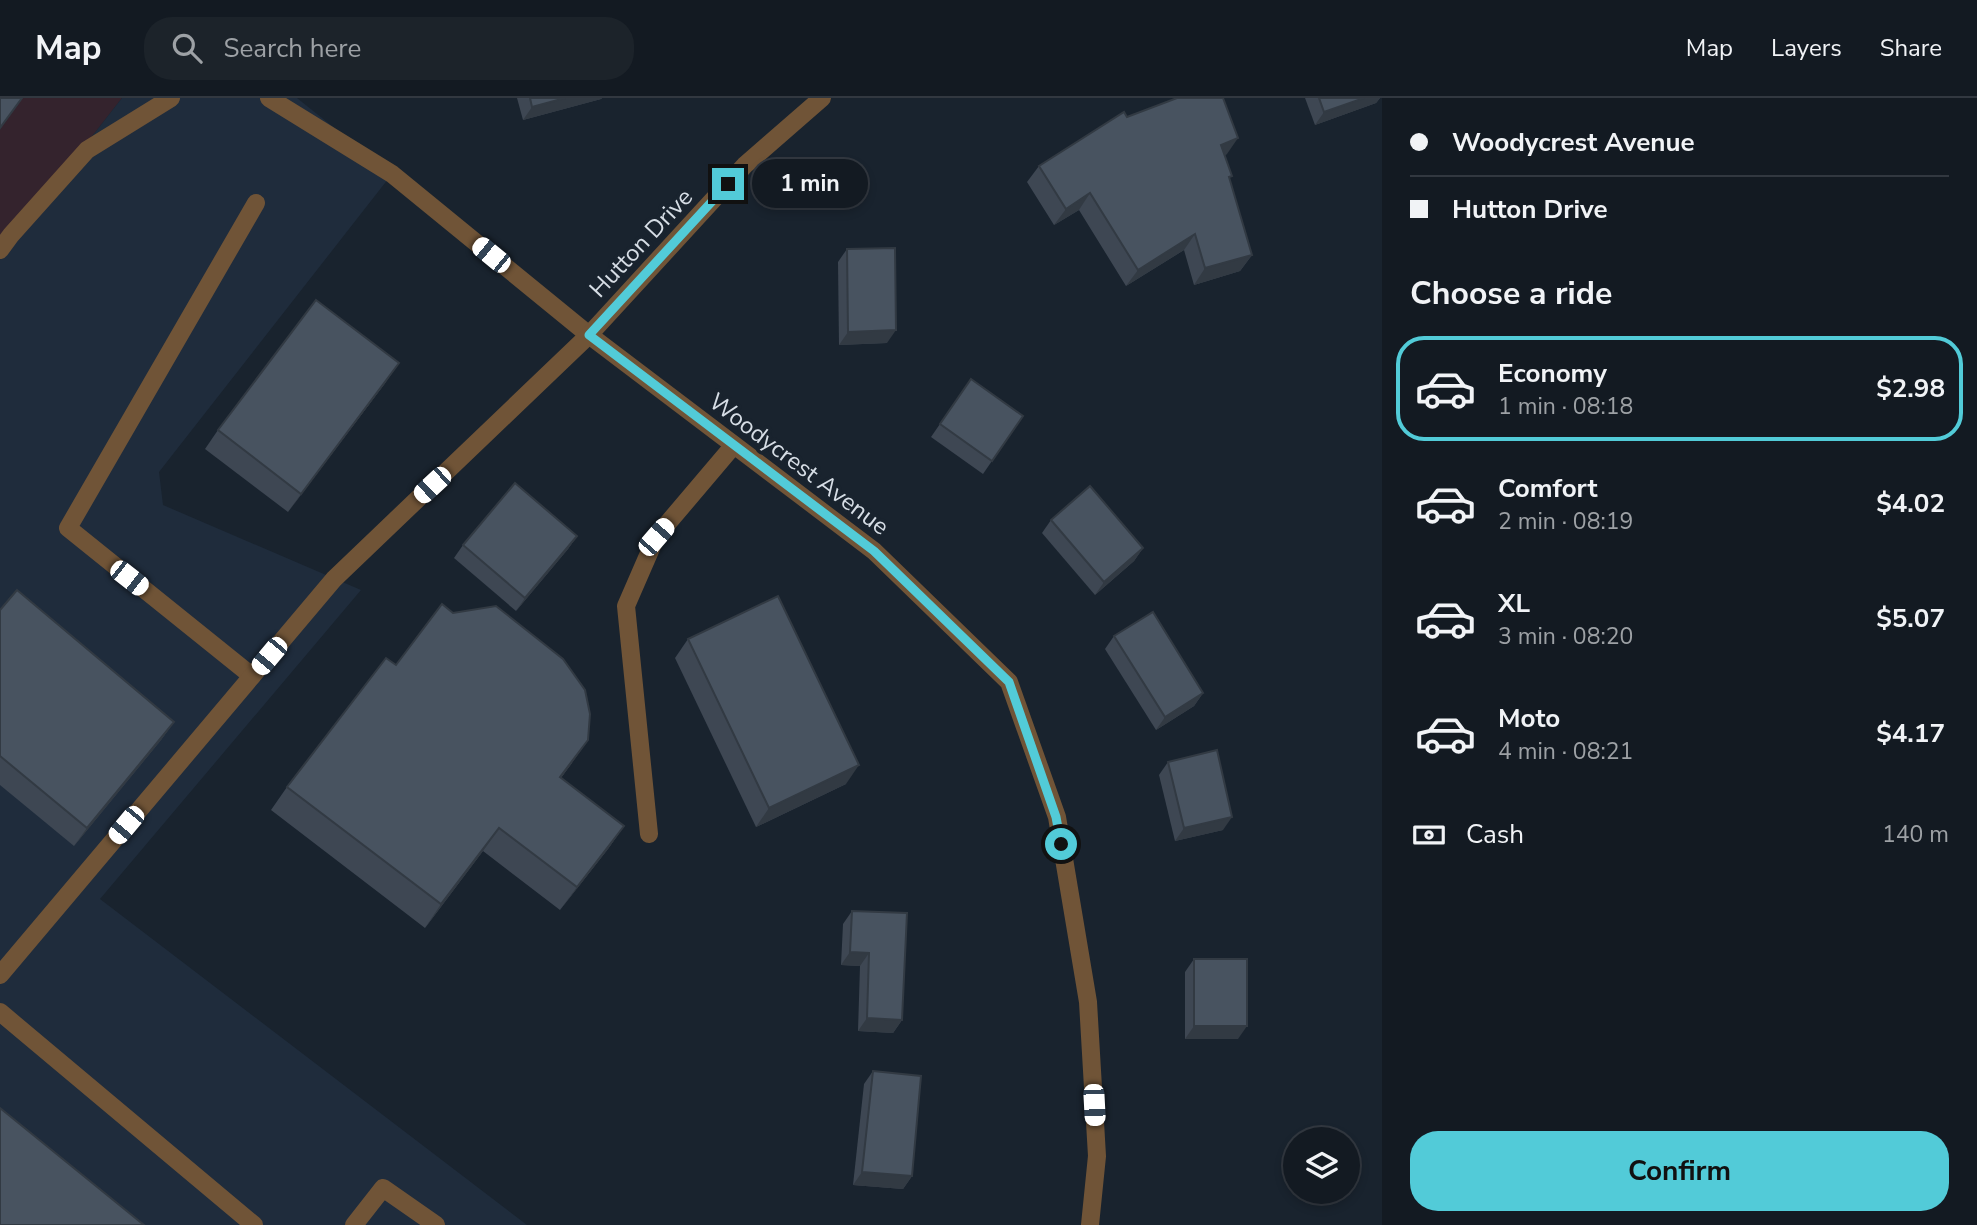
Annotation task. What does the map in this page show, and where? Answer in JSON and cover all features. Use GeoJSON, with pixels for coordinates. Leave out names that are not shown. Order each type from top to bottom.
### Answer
{"type":"FeatureCollection","features":[{"type":"Feature","properties":{"kind":"street"},"geometry":{"type":"LineString","coordinates":[[0,250],[87,150],[171,98]]}},
{"type":"Feature","properties":{"kind":"street","name":"Woodycrest Avenue"},"geometry":{"type":"LineString","coordinates":[[269,98],[392,174],[589,335],[874,551],[1009,682],[1056,817],[1088,1002],[1097,1156],[1090,1225]]}},
{"type":"Feature","properties":{"kind":"street","name":"Hutton Drive"},"geometry":{"type":"LineString","coordinates":[[0,975],[334,579],[589,335],[745,165],[822,98]]}},
{"type":"Feature","properties":{"kind":"street"},"geometry":{"type":"LineString","coordinates":[[252,676],[68,528],[256,203]]}},
{"type":"Feature","properties":{"kind":"street"},"geometry":{"type":"LineString","coordinates":[[649,834],[626,606],[656,537],[734,445]]}},
{"type":"Feature","properties":{"kind":"street"},"geometry":{"type":"LineString","coordinates":[[0,1012],[254,1225]]}},
{"type":"Feature","properties":{"kind":"street"},"geometry":{"type":"LineString","coordinates":[[354,1225],[383,1188],[436,1225]]}},
{"type":"Feature","properties":{"kind":"shaded area"},"geometry":{"type":"Polygon","coordinates":[[[0,98],[122,98],[0,254],[0,98]]]}},
{"type":"Feature","properties":{"kind":"shaded area"},"geometry":{"type":"Polygon","coordinates":[[[122,98],[297,98],[392,174],[159,472],[163,505],[361,590],[100,899],[527,1225],[0,1225],[0,254],[122,98]]]}},
{"type":"Feature","properties":{"kind":"building"},"geometry":{"type":"Polygon","coordinates":[[[0,98],[22,98],[0,128],[0,98]]]}},
{"type":"Feature","properties":{"kind":"building"},"geometry":{"type":"Polygon","coordinates":[[[530,98],[565,98],[532,107],[530,98]]]}},
{"type":"Feature","properties":{"kind":"building"},"geometry":{"type":"Polygon","coordinates":[[[1177,98],[1223,98],[1238,138],[1221,145],[1232,176],[1229,177],[1252,255],[1205,268],[1195,234],[1138,270],[1090,193],[1066,209],[1039,166],[1124,112],[1127,117],[1177,98]]]}},
{"type":"Feature","properties":{"kind":"building"},"geometry":{"type":"Polygon","coordinates":[[[1319,98],[1364,98],[1324,112],[1319,98]]]}},
{"type":"Feature","properties":{"kind":"building"},"geometry":{"type":"Polygon","coordinates":[[[895,248],[896,330],[848,332],[847,249],[895,248]]]}},
{"type":"Feature","properties":{"kind":"building"},"geometry":{"type":"Polygon","coordinates":[[[316,300],[399,363],[301,494],[218,430],[316,300]]]}},
{"type":"Feature","properties":{"kind":"building"},"geometry":{"type":"Polygon","coordinates":[[[971,379],[1023,416],[992,461],[940,424],[971,379]]]}},
{"type":"Feature","properties":{"kind":"building"},"geometry":{"type":"Polygon","coordinates":[[[515,483],[577,536],[525,598],[463,545],[515,483]]]}},
{"type":"Feature","properties":{"kind":"building"},"geometry":{"type":"Polygon","coordinates":[[[1090,486],[1143,548],[1104,582],[1051,520],[1090,486]]]}},
{"type":"Feature","properties":{"kind":"building"},"geometry":{"type":"Polygon","coordinates":[[[17,590],[174,722],[87,828],[0,756],[0,610],[17,590]]]}},
{"type":"Feature","properties":{"kind":"building"},"geometry":{"type":"Polygon","coordinates":[[[778,596],[859,765],[769,808],[688,639],[778,596]]]}},
{"type":"Feature","properties":{"kind":"building"},"geometry":{"type":"Polygon","coordinates":[[[442,604],[453,613],[496,606],[563,659],[585,690],[590,714],[588,740],[560,777],[624,826],[577,887],[499,828],[441,904],[287,787],[386,658],[396,665],[442,604]]]}},
{"type":"Feature","properties":{"kind":"building"},"geometry":{"type":"Polygon","coordinates":[[[1153,612],[1203,693],[1165,717],[1114,636],[1153,612]]]}},
{"type":"Feature","properties":{"kind":"building"},"geometry":{"type":"Polygon","coordinates":[[[1217,750],[1232,817],[1184,828],[1168,762],[1217,750]]]}},
{"type":"Feature","properties":{"kind":"building"},"geometry":{"type":"Polygon","coordinates":[[[852,911],[907,913],[902,1020],[867,1018],[869,953],[850,952],[852,911]]]}},
{"type":"Feature","properties":{"kind":"building"},"geometry":{"type":"Polygon","coordinates":[[[1194,959],[1247,959],[1247,1026],[1194,1026],[1194,959]]]}},
{"type":"Feature","properties":{"kind":"building"},"geometry":{"type":"Polygon","coordinates":[[[873,1071],[921,1076],[912,1176],[862,1172],[873,1071]]]}},
{"type":"Feature","properties":{"kind":"building"},"geometry":{"type":"Polygon","coordinates":[[[0,1108],[144,1225],[0,1225],[0,1108]]]}},
{"type":"Feature","properties":{"kind":"route"},"geometry":{"type":"LineString","coordinates":[[728,184],[589,335],[874,551],[1009,682],[1056,817],[1061,844]]}}]}
